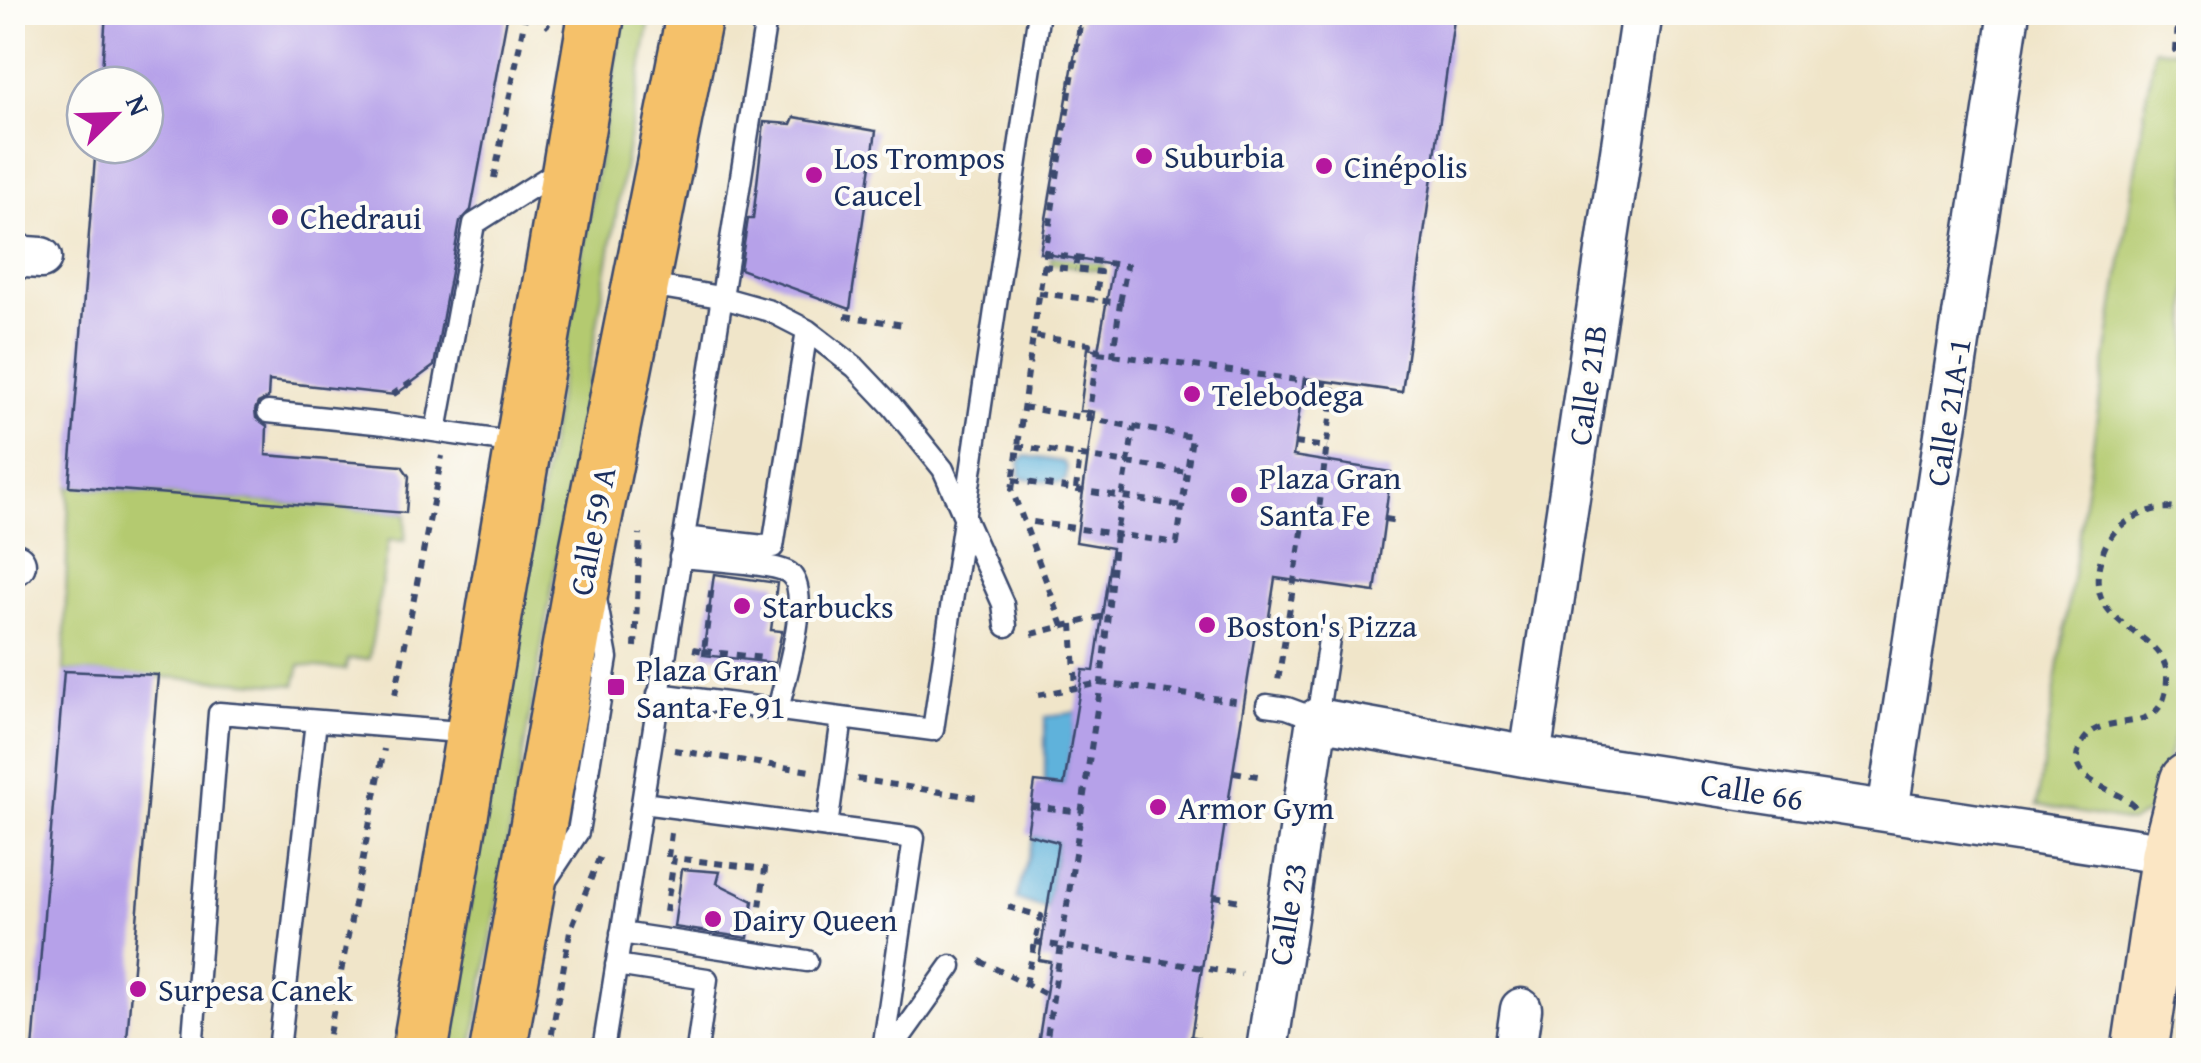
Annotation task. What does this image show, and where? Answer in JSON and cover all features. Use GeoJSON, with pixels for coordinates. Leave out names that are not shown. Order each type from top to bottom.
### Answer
{"type":"FeatureCollection","features":[{"type":"Feature","properties":{"kind":"main road"},"geometry":{"type":"LineString","coordinates":[[420,1050],[597,12]]}},
{"type":"Feature","properties":{"kind":"main road","name":"Calle 59 A"},"geometry":{"type":"LineString","coordinates":[[498,1050],[587,553],[694,12]]}},
{"type":"Feature","properties":{"kind":"main road"},"geometry":{"type":"LineString","coordinates":[[2140,1050],[2166,843],[2188,780]]}},
{"type":"Feature","properties":{"kind":"street","name":"Calle 21B"},"geometry":{"type":"LineString","coordinates":[[1530,757],[1642,12]]}},
{"type":"Feature","properties":{"kind":"street","name":"Calle 21A-1"},"geometry":{"type":"LineString","coordinates":[[1888,812],[2009,12]]}},
{"type":"Feature","properties":{"kind":"street","name":"Calle 66"},"geometry":{"type":"LineString","coordinates":[[1317,718],[1530,757],[1888,812],[2166,843]]}},
{"type":"Feature","properties":{"kind":"street","name":"Calle 23"},"geometry":{"type":"LineString","coordinates":[[1267,1050],[1317,718]]}},
{"type":"Feature","properties":{"kind":"street"},"geometry":{"type":"LineString","coordinates":[[1515,1050],[1521,1009]]}},
{"type":"Feature","properties":{"kind":"lane"},"geometry":{"type":"LineString","coordinates":[[603,1050],[767,12]]}},
{"type":"Feature","properties":{"kind":"lane"},"geometry":{"type":"LineString","coordinates":[[658,694],[932,730],[1039,12]]}},
{"type":"Feature","properties":{"kind":"lane"},"geometry":{"type":"LineString","coordinates":[[441,432],[450,354],[474,224],[571,163]]}},
{"type":"Feature","properties":{"kind":"lane"},"geometry":{"type":"LineString","coordinates":[[641,284],[770,310],[806,330],[856,367],[943,469],[1015,631]]}},
{"type":"Feature","properties":{"kind":"lane"},"geometry":{"type":"LineString","coordinates":[[682,547],[773,547],[806,330]]}},
{"type":"Feature","properties":{"kind":"lane"},"geometry":{"type":"LineString","coordinates":[[268,412],[523,444]]}},
{"type":"Feature","properties":{"kind":"lane"},"geometry":{"type":"LineString","coordinates":[[682,547],[789,573],[799,588],[800,610],[778,710]]}},
{"type":"Feature","properties":{"kind":"lane"},"geometry":{"type":"LineString","coordinates":[[1267,705],[1317,718],[1330,633]]}},
{"type":"Feature","properties":{"kind":"lane"},"geometry":{"type":"LineString","coordinates":[[192,1050],[219,713],[474,733]]}},
{"type":"Feature","properties":{"kind":"lane"},"geometry":{"type":"LineString","coordinates":[[827,827],[842,718]]}},
{"type":"Feature","properties":{"kind":"lane"},"geometry":{"type":"LineString","coordinates":[[279,1050],[316,720]]}},
{"type":"Feature","properties":{"kind":"lane"},"geometry":{"type":"LineString","coordinates":[[642,803],[914,838],[884,1050]]}},
{"type":"Feature","properties":{"kind":"lane"},"geometry":{"type":"LineString","coordinates":[[621,933],[808,961]]}},
{"type":"Feature","properties":{"kind":"lane"},"geometry":{"type":"LineString","coordinates":[[616,965],[707,978],[697,1050]]}},
{"type":"Feature","properties":{"kind":"lane"},"geometry":{"type":"LineString","coordinates":[[892,1050],[951,966]]}},
{"type":"Feature","properties":{"kind":"path"},"geometry":{"type":"LineString","coordinates":[[1063,626],[1012,490],[1082,12]]}},
{"type":"Feature","properties":{"kind":"path"},"geometry":{"type":"LineString","coordinates":[[2179,12],[2176,50],[2188,68]]}},
{"type":"Feature","properties":{"kind":"path"},"geometry":{"type":"LineString","coordinates":[[1044,253],[1127,266],[1113,356]]}},
{"type":"Feature","properties":{"kind":"path"},"geometry":{"type":"LineString","coordinates":[[1076,269],[1077,257]]}},
{"type":"Feature","properties":{"kind":"path"},"geometry":{"type":"LineString","coordinates":[[1043,266],[1100,272],[1095,300]]}},
{"type":"Feature","properties":{"kind":"path"},"geometry":{"type":"LineString","coordinates":[[1038,293],[1120,303]]}},
{"type":"Feature","properties":{"kind":"path"},"geometry":{"type":"LineString","coordinates":[[845,316],[904,325]]}},
{"type":"Feature","properties":{"kind":"path"},"geometry":{"type":"LineString","coordinates":[[1033,336],[1088,344],[1098,353],[1113,356],[1334,385],[1319,510]]}},
{"type":"Feature","properties":{"kind":"path"},"geometry":{"type":"LineString","coordinates":[[1088,418],[1098,353]]}},
{"type":"Feature","properties":{"kind":"path"},"geometry":{"type":"LineString","coordinates":[[377,393],[395,395],[450,354]]}},
{"type":"Feature","properties":{"kind":"path"},"geometry":{"type":"LineString","coordinates":[[1023,407],[1192,437],[1177,543],[1026,521]]}},
{"type":"Feature","properties":{"kind":"path"},"geometry":{"type":"LineString","coordinates":[[1045,1050],[1102,683],[1116,534],[1134,426]]}},
{"type":"Feature","properties":{"kind":"path"},"geometry":{"type":"LineString","coordinates":[[395,696],[441,432]]}},
{"type":"Feature","properties":{"kind":"path"},"geometry":{"type":"LineString","coordinates":[[1294,442],[1327,447]]}},
{"type":"Feature","properties":{"kind":"path"},"geometry":{"type":"LineString","coordinates":[[1017,446],[1188,472]]}},
{"type":"Feature","properties":{"kind":"path"},"geometry":{"type":"LineString","coordinates":[[1076,490],[1080,455]]}},
{"type":"Feature","properties":{"kind":"path"},"geometry":{"type":"LineString","coordinates":[[1013,480],[1183,506]]}},
{"type":"Feature","properties":{"kind":"path"},"geometry":{"type":"LineString","coordinates":[[1038,695],[1102,683],[1267,705],[1268,697],[1275,698],[1306,508],[1334,512]]}},
{"type":"Feature","properties":{"kind":"path"},"geometry":{"type":"LineString","coordinates":[[2166,843],[2123,795],[2088,781],[2079,762],[2081,743],[2088,734],[2107,724],[2141,721],[2158,708],[2167,688],[2168,673],[2162,654],[2126,629],[2104,601],[2099,586],[2100,560],[2109,538],[2133,518],[2169,508],[2188,512]]}},
{"type":"Feature","properties":{"kind":"path"},"geometry":{"type":"LineString","coordinates":[[1385,520],[1397,521]]}},
{"type":"Feature","properties":{"kind":"path"},"geometry":{"type":"LineString","coordinates":[[1015,631],[1063,626],[1108,615]]}},
{"type":"Feature","properties":{"kind":"path"},"geometry":{"type":"LineString","coordinates":[[1072,624],[1076,688]]}},
{"type":"Feature","properties":{"kind":"path"},"geometry":{"type":"LineString","coordinates":[[704,651],[763,658]]}},
{"type":"Feature","properties":{"kind":"path"},"geometry":{"type":"LineString","coordinates":[[326,1050],[386,743]]}},
{"type":"Feature","properties":{"kind":"path"},"geometry":{"type":"LineString","coordinates":[[1234,772],[1264,776]]}},
{"type":"Feature","properties":{"kind":"path"},"geometry":{"type":"LineString","coordinates":[[1032,806],[1082,812]]}},
{"type":"Feature","properties":{"kind":"path"},"geometry":{"type":"LineString","coordinates":[[663,928],[674,858],[765,870],[756,942]]}},
{"type":"Feature","properties":{"kind":"path"},"geometry":{"type":"LineString","coordinates":[[1214,896],[1245,902]]}},
{"type":"Feature","properties":{"kind":"path"},"geometry":{"type":"LineString","coordinates":[[1008,907],[1041,916],[1026,983]]}},
{"type":"Feature","properties":{"kind":"path"},"geometry":{"type":"LineString","coordinates":[[1035,942],[1234,973]]}},
{"type":"Feature","properties":{"kind":"path"},"geometry":{"type":"LineString","coordinates":[[980,961],[1052,998]]}},
{"type":"Feature","properties":{"kind":"path"},"geometry":{"type":"LineString","coordinates":[[1191,1038],[1223,1044]]}},
{"type":"Feature","properties":{"kind":"green space"},"geometry":{"type":"Polygon","coordinates":[[[624,13],[651,13],[472,1050],[444,1050],[624,13]]]}},
{"type":"Feature","properties":{"kind":"green space"},"geometry":{"type":"Polygon","coordinates":[[[2154,49],[2188,51],[2188,692],[2152,811],[2130,822],[2037,805],[2154,49]]]}},
{"type":"Feature","properties":{"kind":"green space"},"geometry":{"type":"Polygon","coordinates":[[[1051,255],[1103,263],[1102,271],[1051,263],[1051,255]]]}},
{"type":"Feature","properties":{"kind":"green space"},"geometry":{"type":"Polygon","coordinates":[[[69,486],[406,513],[405,541],[389,540],[369,659],[348,659],[345,670],[300,665],[295,685],[64,671],[69,486]]]}},
{"type":"Feature","properties":{"kind":"water"},"geometry":{"type":"Polygon","coordinates":[[[1026,456],[1063,462],[1067,467],[1066,480],[1060,483],[1023,478],[1020,460],[1026,456]]]}},
{"type":"Feature","properties":{"kind":"water"},"geometry":{"type":"Polygon","coordinates":[[[1077,712],[1064,785],[1045,783],[1045,717],[1077,712]]]}},
{"type":"Feature","properties":{"kind":"water"},"geometry":{"type":"Polygon","coordinates":[[[1034,836],[1058,841],[1047,909],[1016,899],[1034,836]]]}},
{"type":"Feature","properties":{"kind":"building","name":"Chedraui"},"geometry":{"type":"Polygon","coordinates":[[[106,12],[508,12],[471,210],[460,222],[434,366],[395,395],[269,381],[268,398],[258,403],[255,410],[256,418],[267,426],[266,455],[402,466],[409,476],[406,513],[69,486],[94,165],[165,165],[165,65],[102,65],[106,12]]]}},
{"type":"Feature","properties":{"kind":"building","name":"Plaza Gran Santa Fe"},"geometry":{"type":"Polygon","coordinates":[[[1082,12],[1455,12],[1402,392],[1304,378],[1293,456],[1391,472],[1375,592],[1275,578],[1268,623],[1257,621],[1189,1050],[1037,1050],[1051,962],[1039,960],[1058,842],[1027,834],[1035,782],[1064,785],[1083,670],[1094,671],[1112,548],[1076,542],[1094,412],[1080,411],[1088,348],[1098,350],[1113,265],[1040,253],[1082,12]]]}},
{"type":"Feature","properties":{"kind":"building","name":"Los Trompos Caucel"},"geometry":{"type":"Polygon","coordinates":[[[794,117],[876,131],[850,309],[740,269],[748,219],[753,219],[764,122],[791,124],[794,117]]]}},
{"type":"Feature","properties":{"kind":"building","name":"Starbucks"},"geometry":{"type":"Polygon","coordinates":[[[714,574],[777,583],[771,630],[782,631],[775,663],[703,655],[714,574]]]}},
{"type":"Feature","properties":{"kind":"building"},"geometry":{"type":"Polygon","coordinates":[[[64,671],[158,675],[126,1050],[33,1050],[64,671]]]}},
{"type":"Feature","properties":{"kind":"building","name":"Dairy Queen"},"geometry":{"type":"Polygon","coordinates":[[[682,869],[720,872],[717,883],[753,901],[748,938],[674,927],[682,869]]]}},
{"type":"Feature","properties":{"kind":"place","name":"Suburbia"},"geometry":{"type":"Point","coordinates":[1144,156]}},
{"type":"Feature","properties":{"kind":"place","name":"Cinépolis"},"geometry":{"type":"Point","coordinates":[1324,166]}},
{"type":"Feature","properties":{"kind":"place","name":"Los Trompos Caucel"},"geometry":{"type":"Point","coordinates":[814,175]}},
{"type":"Feature","properties":{"kind":"place","name":"Chedraui"},"geometry":{"type":"Point","coordinates":[280,217]}},
{"type":"Feature","properties":{"kind":"place","name":"Telebodega"},"geometry":{"type":"Point","coordinates":[1192,394]}},
{"type":"Feature","properties":{"kind":"place","name":"Plaza Gran Santa Fe"},"geometry":{"type":"Point","coordinates":[1239,495]}},
{"type":"Feature","properties":{"kind":"place","name":"Starbucks"},"geometry":{"type":"Point","coordinates":[742,606]}},
{"type":"Feature","properties":{"kind":"place","name":"Boston's Pizza"},"geometry":{"type":"Point","coordinates":[1207,625]}},
{"type":"Feature","properties":{"kind":"place","name":"Plaza Gran Santa Fe 91"},"geometry":{"type":"Point","coordinates":[616,687]}},
{"type":"Feature","properties":{"kind":"place","name":"Armor Gym"},"geometry":{"type":"Point","coordinates":[1158,807]}},
{"type":"Feature","properties":{"kind":"place","name":"Dairy Queen"},"geometry":{"type":"Point","coordinates":[713,919]}},
{"type":"Feature","properties":{"kind":"place","name":"Surpesa Canek"},"geometry":{"type":"Point","coordinates":[138,989]}}]}
